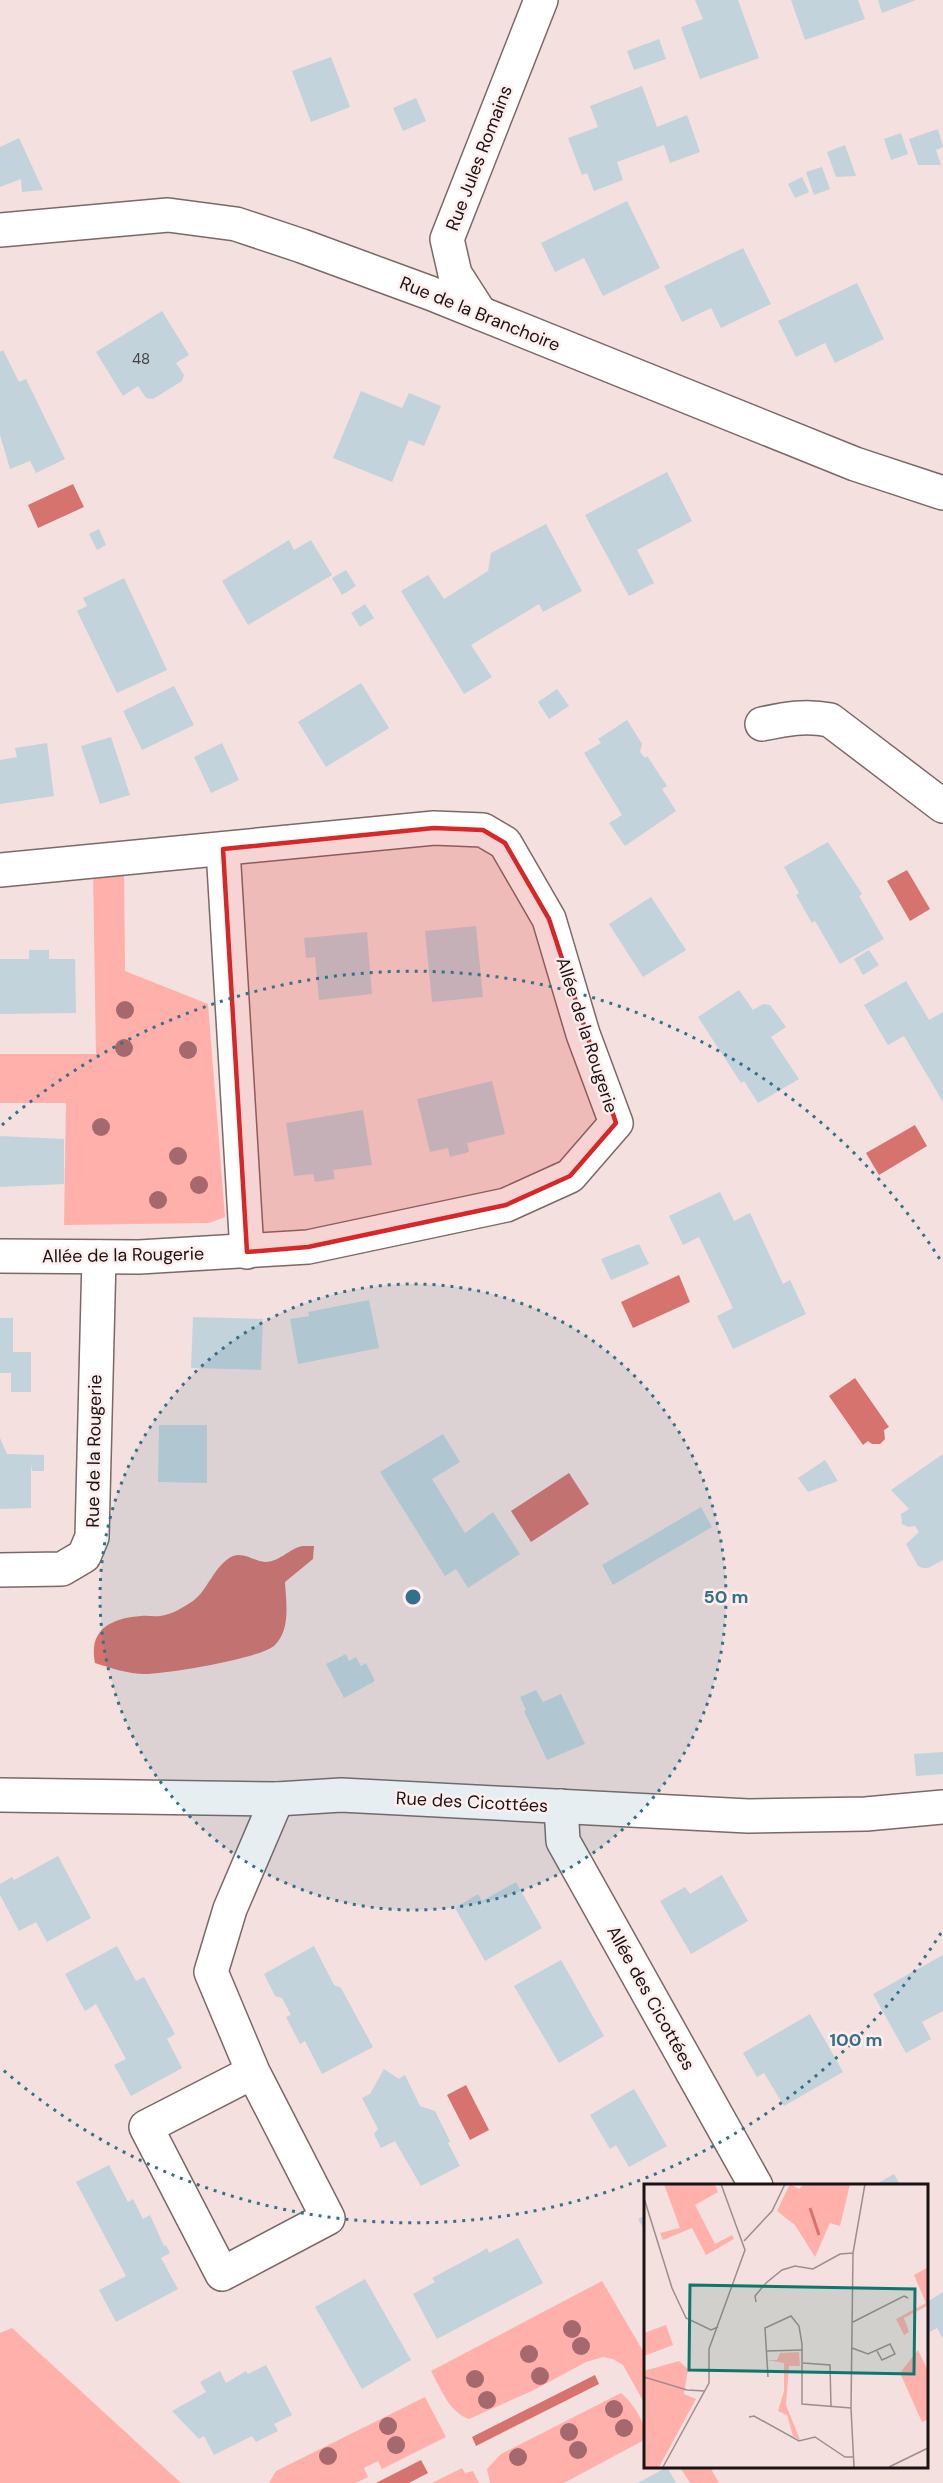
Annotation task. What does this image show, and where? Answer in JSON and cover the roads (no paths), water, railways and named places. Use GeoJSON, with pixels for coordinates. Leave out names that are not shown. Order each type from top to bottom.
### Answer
{"type":"FeatureCollection","features":[{"type":"Feature","properties":{"kind":"street","name":"Rue Jules Romains"},"geometry":{"type":"LineString","coordinates":[[480,313],[455,274],[447,239],[541,0]]}},
{"type":"Feature","properties":{"kind":"street","name":"Rue de la Branchoire"},"geometry":{"type":"LineString","coordinates":[[0,230],[168,215],[236,224],[302,246],[480,313],[855,464],[943,493]]}},
{"type":"Feature","properties":{"kind":"street"},"geometry":{"type":"LineString","coordinates":[[762,724],[796,717],[830,720],[943,806]]}},
{"type":"Feature","properties":{"kind":"street","name":"Allée de la Rougerie"},"geometry":{"type":"LineString","coordinates":[[0,870],[434,828],[483,830],[505,843],[549,919],[583,1034],[616,1124],[570,1176],[506,1205],[308,1247],[247,1252],[99,1257],[0,1257]]}},
{"type":"Feature","properties":{"kind":"street"},"geometry":{"type":"LineString","coordinates":[[223,849],[247,1252]]}},
{"type":"Feature","properties":{"kind":"street","name":"Rue de la Rougerie"},"geometry":{"type":"LineString","coordinates":[[0,1570],[62,1569],[84,1556],[92,1537],[99,1257]]}},
{"type":"Feature","properties":{"kind":"street","name":"Rue des Cicottées"},"geometry":{"type":"LineString","coordinates":[[0,1795],[277,1799],[341,1795],[748,1816],[866,1814],[943,1807]]}},
{"type":"Feature","properties":{"kind":"street"},"geometry":{"type":"LineString","coordinates":[[253,2072],[146,2127],[222,2274],[328,2218],[253,2072],[211,1972],[230,1909],[277,1799]]}},
{"type":"Feature","properties":{"kind":"street","name":"Allée des Cicottées"},"geometry":{"type":"LineString","coordinates":[[561,1806],[563,1841],[755,2184]]}}]}
